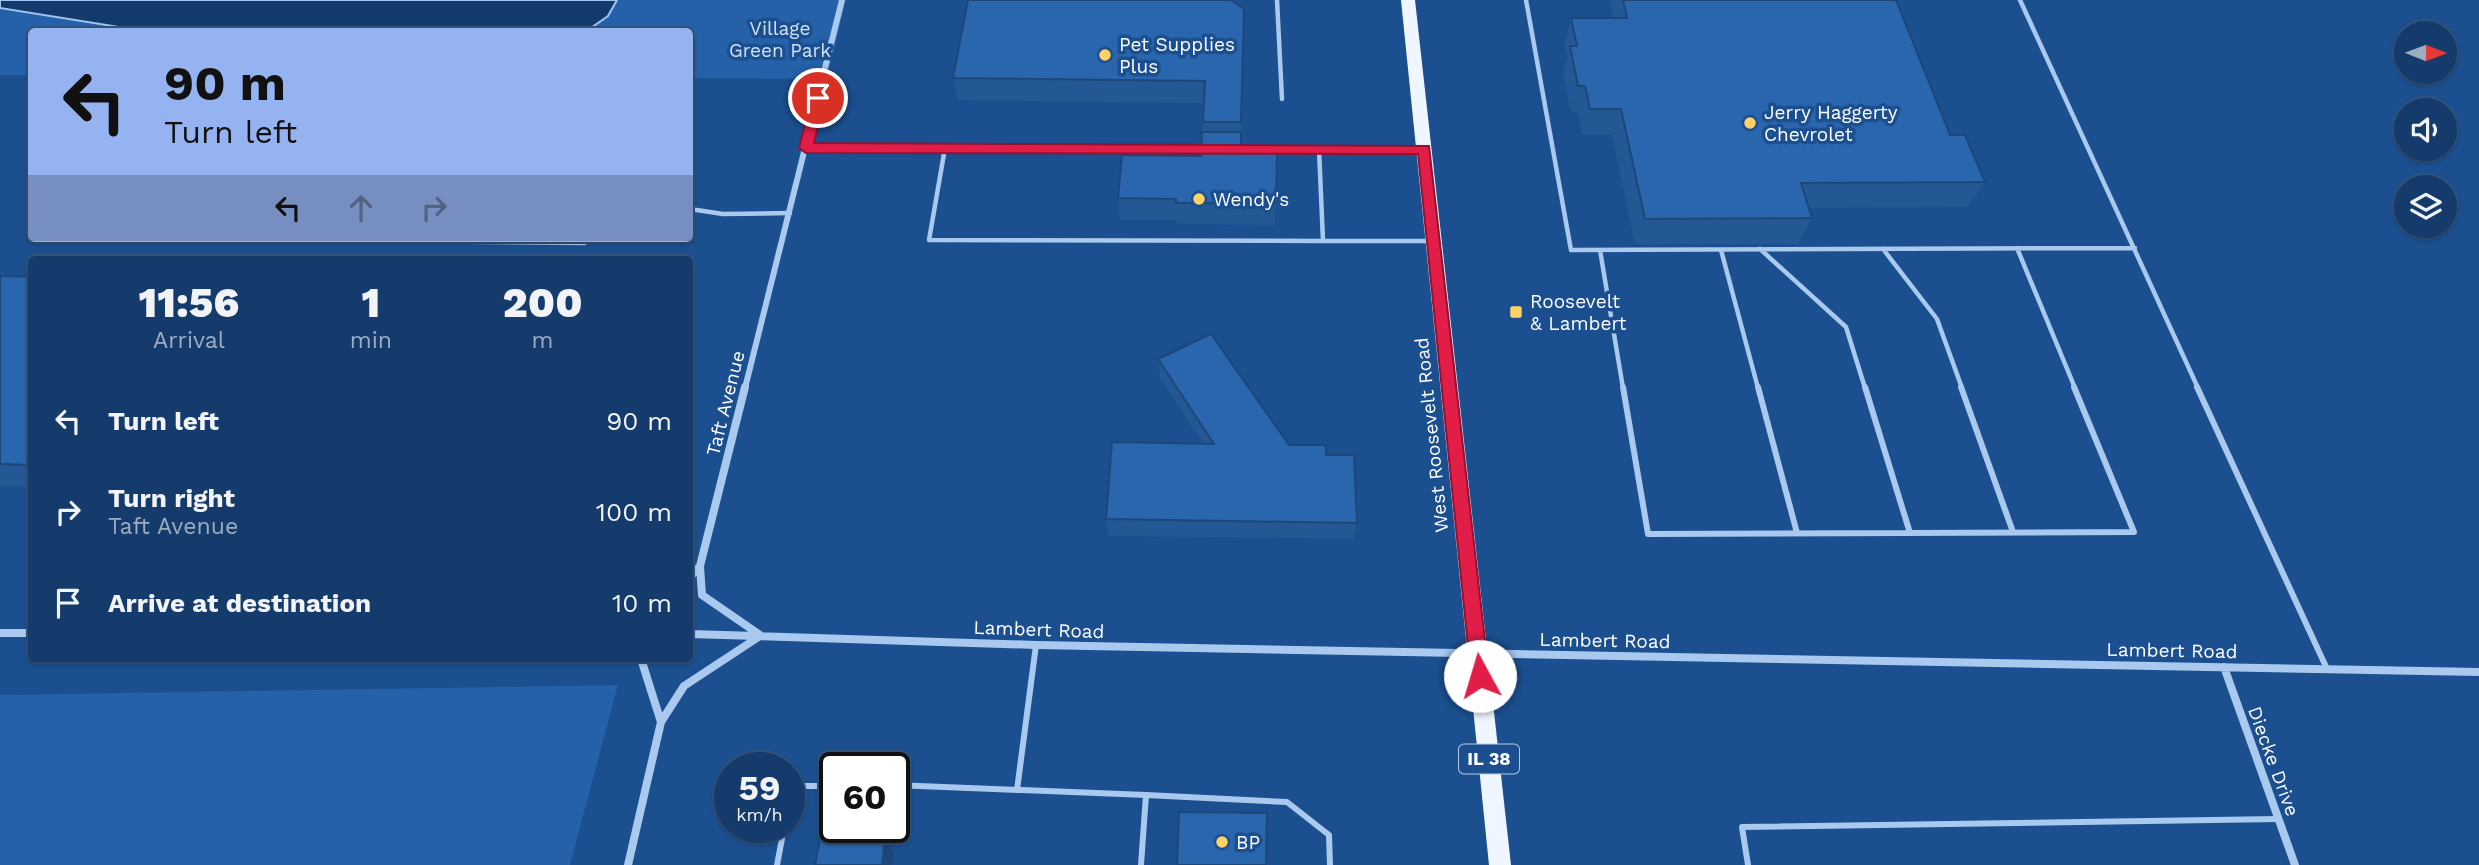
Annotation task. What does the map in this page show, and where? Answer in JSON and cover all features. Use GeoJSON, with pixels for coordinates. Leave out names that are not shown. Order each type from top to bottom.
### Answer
{"type":"FeatureCollection","features":[{"type":"Feature","properties":{"kind":"main road","name":"West Roosevelt Road"},"geometry":{"type":"LineString","coordinates":[[1408,0],[1500,865]]}},
{"type":"Feature","properties":{"kind":"street","name":"Taft Avenue"},"geometry":{"type":"LineString","coordinates":[[760,635],[702,595],[699,566],[842,0]]}},
{"type":"Feature","properties":{"kind":"street"},"geometry":{"type":"LineString","coordinates":[[693,574],[699,566]]}},
{"type":"Feature","properties":{"kind":"street"},"geometry":{"type":"LineString","coordinates":[[0,633],[28,633]]}},
{"type":"Feature","properties":{"kind":"street","name":"Lambert Road"},"geometry":{"type":"LineString","coordinates":[[693,634],[1036,645],[2479,672]]}},
{"type":"Feature","properties":{"kind":"street"},"geometry":{"type":"LineString","coordinates":[[628,865],[661,722],[684,686],[760,635]]}},
{"type":"Feature","properties":{"kind":"street"},"geometry":{"type":"LineString","coordinates":[[642,662],[661,722]]}},
{"type":"Feature","properties":{"kind":"street","name":"Diecke Drive"},"geometry":{"type":"LineString","coordinates":[[2224,667],[2295,865]]}},
{"type":"Feature","properties":{"kind":"lane"},"geometry":{"type":"LineString","coordinates":[[1277,0],[1282,99]]}},
{"type":"Feature","properties":{"kind":"lane"},"geometry":{"type":"LineString","coordinates":[[1527,0],[1571,250],[2135,248]]}},
{"type":"Feature","properties":{"kind":"lane"},"geometry":{"type":"LineString","coordinates":[[2020,0],[2327,669]]}},
{"type":"Feature","properties":{"kind":"lane"},"geometry":{"type":"LineString","coordinates":[[806,148],[1209,149]]}},
{"type":"Feature","properties":{"kind":"lane"},"geometry":{"type":"LineString","coordinates":[[945,148],[929,240],[1434,241]]}},
{"type":"Feature","properties":{"kind":"lane"},"geometry":{"type":"LineString","coordinates":[[1236,149],[1424,149]]}},
{"type":"Feature","properties":{"kind":"lane"},"geometry":{"type":"LineString","coordinates":[[1319,149],[1323,241]]}},
{"type":"Feature","properties":{"kind":"lane"},"geometry":{"type":"LineString","coordinates":[[693,209],[723,214],[790,213]]}},
{"type":"Feature","properties":{"kind":"lane"},"geometry":{"type":"LineString","coordinates":[[492,242],[586,242]]}},
{"type":"Feature","properties":{"kind":"lane"},"geometry":{"type":"LineString","coordinates":[[1600,250],[1648,534],[2134,532],[2017,248]]}},
{"type":"Feature","properties":{"kind":"lane"},"geometry":{"type":"LineString","coordinates":[[1760,249],[1846,327],[1910,533]]}},
{"type":"Feature","properties":{"kind":"lane"},"geometry":{"type":"LineString","coordinates":[[1883,249],[1937,319],[2013,532]]}},
{"type":"Feature","properties":{"kind":"lane"},"geometry":{"type":"LineString","coordinates":[[1721,250],[1797,533]]}},
{"type":"Feature","properties":{"kind":"lane"},"geometry":{"type":"LineString","coordinates":[[1017,790],[1036,645]]}},
{"type":"Feature","properties":{"kind":"lane"},"geometry":{"type":"LineString","coordinates":[[910,786],[1287,802],[1329,835],[1330,865]]}},
{"type":"Feature","properties":{"kind":"lane"},"geometry":{"type":"LineString","coordinates":[[1141,865],[1146,795]]}},
{"type":"Feature","properties":{"kind":"lane"},"geometry":{"type":"LineString","coordinates":[[1748,865],[1742,827],[2278,819]]}},
{"type":"Feature","properties":{"kind":"lane"},"geometry":{"type":"LineString","coordinates":[[777,865],[781,843]]}},
{"type":"Feature","properties":{"kind":"green space","name":"Village Green Park"},"geometry":{"type":"Polygon","coordinates":[[[0,0],[846,0],[827,79],[693,78],[693,28],[28,28],[28,75],[0,75],[0,0]]]}},
{"type":"Feature","properties":{"kind":"green space"},"geometry":{"type":"Polygon","coordinates":[[[618,685],[570,865],[0,865],[0,695],[618,685]]]}},
{"type":"Feature","properties":{"kind":"shaded area"},"geometry":{"type":"Polygon","coordinates":[[[0,0],[617,0],[608,16],[591,28],[125,28],[0,8],[0,0]]]}},
{"type":"Feature","properties":{"kind":"building","name":"Pet Supplies Plus"},"geometry":{"type":"Polygon","coordinates":[[[968,0],[1231,0],[1244,9],[1241,122],[1203,122],[1205,81],[953,78],[968,0]]]}},
{"type":"Feature","properties":{"kind":"building","name":"Jerry Haggerty Chevrolet"},"geometry":{"type":"Polygon","coordinates":[[[1623,0],[1896,0],[1950,135],[1965,135],[1985,182],[1801,183],[1812,218],[1645,219],[1621,109],[1590,109],[1585,86],[1578,86],[1570,46],[1577,46],[1571,18],[1627,18],[1623,0]]]}},
{"type":"Feature","properties":{"kind":"building"},"geometry":{"type":"Polygon","coordinates":[[[1202,132],[1241,132],[1241,148],[1246,148],[1246,152],[1277,153],[1276,203],[1176,203],[1176,199],[1118,198],[1122,155],[1201,156],[1202,132]]]}},
{"type":"Feature","properties":{"kind":"building"},"geometry":{"type":"Polygon","coordinates":[[[0,276],[28,277],[28,465],[0,464],[0,276]]]}},
{"type":"Feature","properties":{"kind":"building"},"geometry":{"type":"Polygon","coordinates":[[[1211,334],[1289,445],[1326,445],[1326,455],[1354,455],[1357,523],[1106,519],[1112,442],[1214,444],[1158,359],[1211,334]]]}},
{"type":"Feature","properties":{"kind":"building","name":"BP"},"geometry":{"type":"Polygon","coordinates":[[[1179,812],[1267,813],[1266,865],[1177,865],[1179,812]]]}},
{"type":"Feature","properties":{"kind":"building"},"geometry":{"type":"Polygon","coordinates":[[[819,843],[885,843],[882,865],[815,865],[819,843]]]}},
{"type":"Feature","properties":{"kind":"place","name":"Pet Supplies Plus"},"geometry":{"type":"Point","coordinates":[1105,55]}},
{"type":"Feature","properties":{"kind":"place","name":"Jerry Haggerty Chevrolet"},"geometry":{"type":"Point","coordinates":[1750,123]}},
{"type":"Feature","properties":{"kind":"place","name":"Wendy's"},"geometry":{"type":"Point","coordinates":[1199,199]}},
{"type":"Feature","properties":{"kind":"place","name":"Roosevelt & Lambert"},"geometry":{"type":"Point","coordinates":[1516,312]}},
{"type":"Feature","properties":{"kind":"place","name":"BP"},"geometry":{"type":"Point","coordinates":[1222,842]}},
{"type":"Feature","properties":{"kind":"route"},"geometry":{"type":"LineString","coordinates":[[818,98],[806,148],[1424,149],[1480,676]]}}]}
